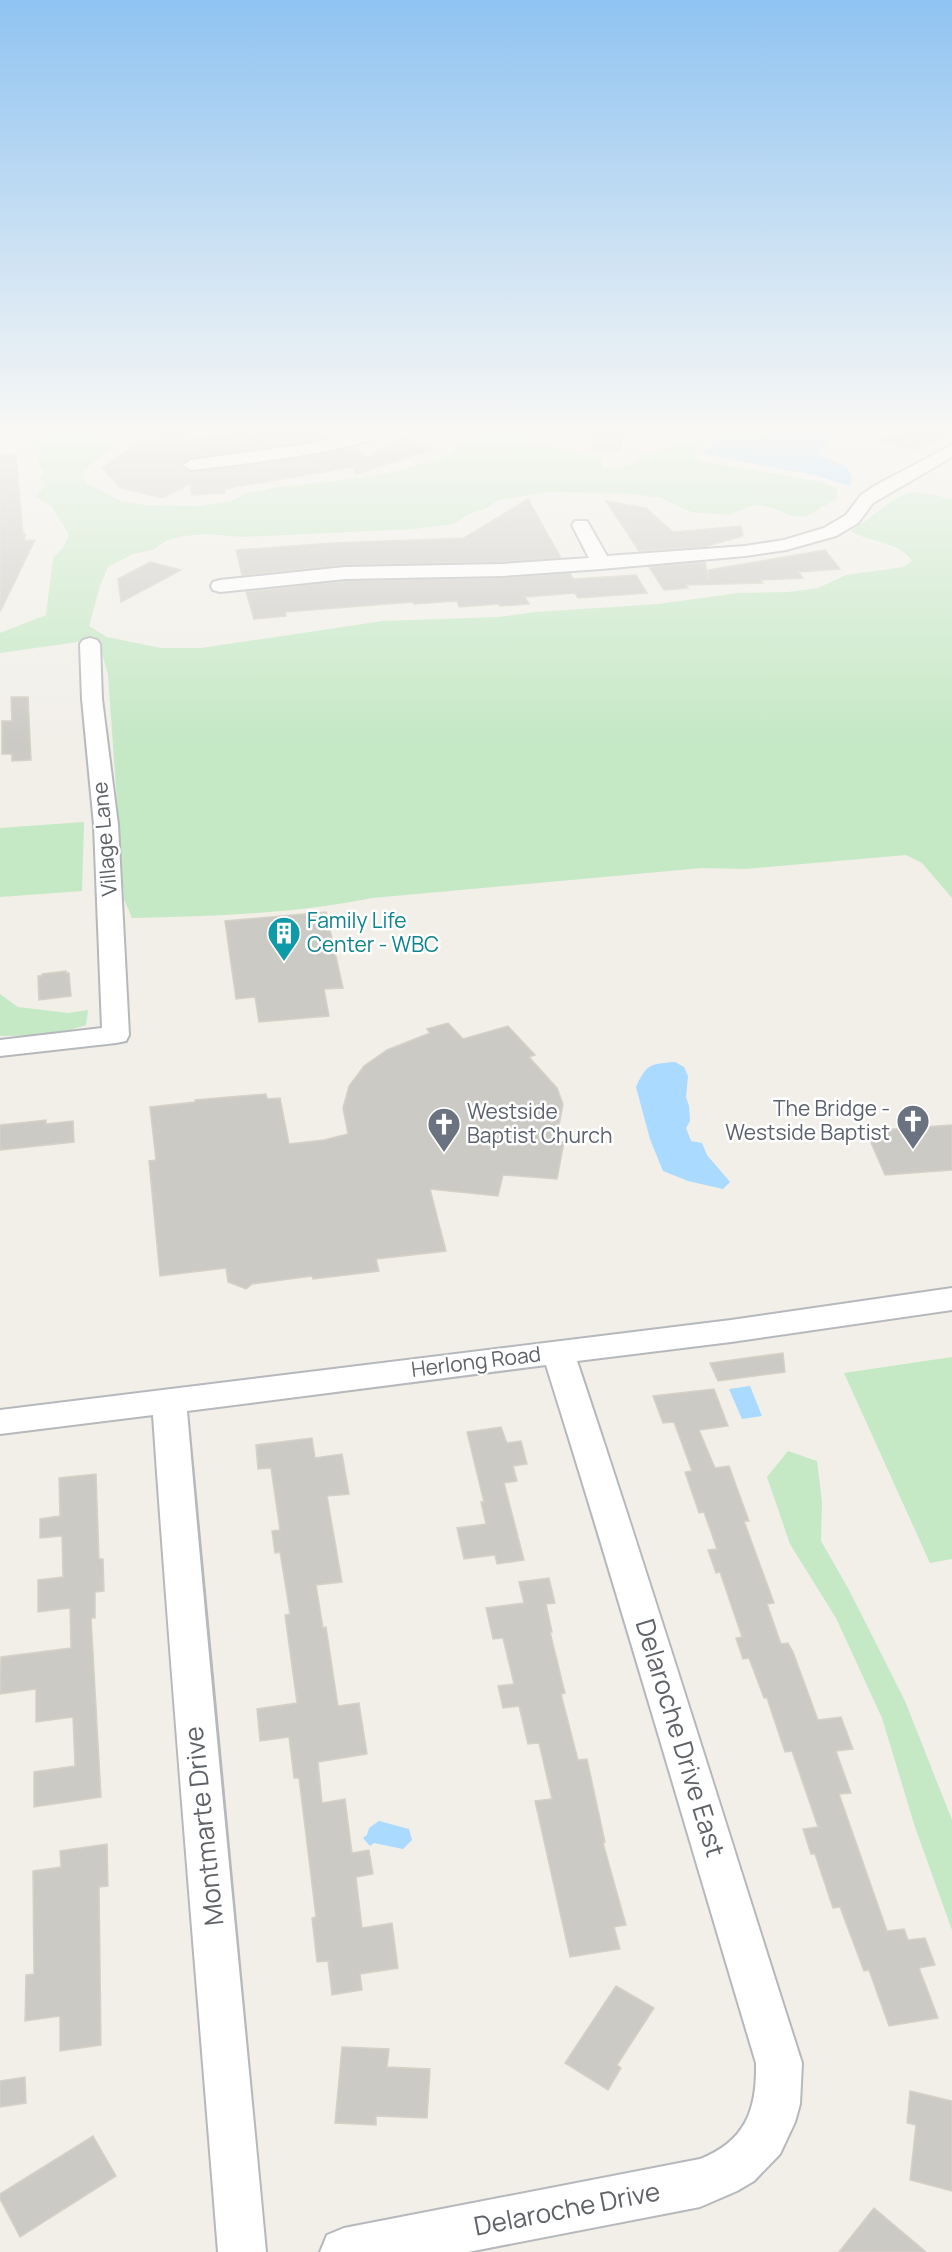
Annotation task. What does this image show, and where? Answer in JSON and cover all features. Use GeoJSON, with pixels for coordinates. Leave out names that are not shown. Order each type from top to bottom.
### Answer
{"type":"FeatureCollection","features":[{"type":"Feature","properties":{"kind":"street"},"geometry":{"type":"LineString","coordinates":[[585,533],[602,563]]}},
{"type":"Feature","properties":{"kind":"street"},"geometry":{"type":"LineString","coordinates":[[220,586],[366,572],[502,570],[745,551],[806,541],[827,533]]}},
{"type":"Feature","properties":{"kind":"street","name":"Village Lane"},"geometry":{"type":"LineString","coordinates":[[0,1048],[116,1035],[106,825],[92,699],[90,644]]}},
{"type":"Feature","properties":{"kind":"street","name":"Herlong Road"},"geometry":{"type":"LineString","coordinates":[[0,1422],[558,1352],[952,1299]]}},
{"type":"Feature","properties":{"kind":"street","name":"Delaroche Drive East"},"geometry":{"type":"LineString","coordinates":[[558,1352],[629,1572],[675,1729],[779,2063],[781,2086],[770,2128]]}},
{"type":"Feature","properties":{"kind":"street","name":"Montmarte Drive"},"geometry":{"type":"LineString","coordinates":[[169,1400],[196,1749],[212,1903],[242,2252]]}},
{"type":"Feature","properties":{"kind":"street","name":"Delaroche Drive"},"geometry":{"type":"LineString","coordinates":[[344,2252],[700,2183],[725,2175],[758,2147],[770,2128]]}},
{"type":"Feature","properties":{"kind":"green space"},"geometry":{"type":"Polygon","coordinates":[[[68,533],[326,533],[242,537],[207,534],[184,536],[168,540],[152,550],[133,554],[108,567],[89,626],[107,637],[161,648],[201,648],[383,621],[498,617],[536,612],[658,604],[738,593],[788,592],[818,588],[846,575],[903,567],[912,561],[892,545],[854,533],[952,533],[952,898],[922,863],[906,855],[745,869],[702,868],[372,898],[282,911],[132,918],[124,899],[108,675],[100,646],[92,640],[0,653],[0,633],[46,615],[53,558],[63,548],[68,533]]]}},
{"type":"Feature","properties":{"kind":"green space"},"geometry":{"type":"Polygon","coordinates":[[[84,822],[82,891],[0,897],[0,828],[84,822]]]}},
{"type":"Feature","properties":{"kind":"green space"},"geometry":{"type":"Polygon","coordinates":[[[0,994],[18,1007],[68,1013],[88,1010],[86,1025],[54,1035],[0,1036],[0,994]]]}},
{"type":"Feature","properties":{"kind":"green space"},"geometry":{"type":"Polygon","coordinates":[[[952,1357],[952,1559],[930,1563],[844,1373],[952,1357]]]}},
{"type":"Feature","properties":{"kind":"green space"},"geometry":{"type":"Polygon","coordinates":[[[788,1451],[817,1461],[822,1502],[821,1541],[848,1588],[905,1701],[952,1820],[952,1930],[915,1827],[882,1718],[836,1618],[790,1544],[767,1477],[788,1451]]]}},
{"type":"Feature","properties":{"kind":"water"},"geometry":{"type":"Polygon","coordinates":[[[675,1062],[684,1067],[688,1076],[686,1097],[690,1121],[686,1128],[691,1141],[702,1143],[707,1155],[730,1182],[723,1189],[688,1181],[663,1171],[650,1139],[636,1087],[643,1073],[651,1066],[675,1062]]]}},
{"type":"Feature","properties":{"kind":"water"},"geometry":{"type":"Polygon","coordinates":[[[750,1386],[762,1416],[742,1419],[729,1389],[750,1386]]]}},
{"type":"Feature","properties":{"kind":"water"},"geometry":{"type":"Polygon","coordinates":[[[379,1821],[409,1829],[412,1840],[403,1849],[374,1843],[370,1846],[363,1838],[367,1835],[369,1828],[379,1821]]]}},
{"type":"Feature","properties":{"kind":"building"},"geometry":{"type":"Polygon","coordinates":[[[0,533],[23,533],[25,534],[25,541],[35,540],[0,612],[0,533]]]}},
{"type":"Feature","properties":{"kind":"building"},"geometry":{"type":"Polygon","coordinates":[[[472,533],[547,533],[561,558],[502,562],[345,565],[242,575],[236,550],[333,543],[464,538],[472,533]]]}},
{"type":"Feature","properties":{"kind":"building"},"geometry":{"type":"Polygon","coordinates":[[[627,533],[742,533],[743,536],[704,547],[639,551],[627,533]]]}},
{"type":"Feature","properties":{"kind":"building"},"geometry":{"type":"Polygon","coordinates":[[[825,550],[840,569],[798,572],[803,578],[761,580],[763,583],[686,585],[688,588],[664,590],[649,567],[705,562],[709,581],[708,570],[825,550]]]}},
{"type":"Feature","properties":{"kind":"building"},"geometry":{"type":"Polygon","coordinates":[[[150,562],[181,570],[121,602],[118,579],[150,562]]]}},
{"type":"Feature","properties":{"kind":"building"},"geometry":{"type":"Polygon","coordinates":[[[570,573],[573,579],[636,575],[647,593],[578,598],[575,593],[525,597],[529,604],[500,606],[499,604],[459,607],[457,601],[414,604],[413,602],[285,612],[286,616],[254,619],[246,592],[345,581],[502,578],[570,573]]]}},
{"type":"Feature","properties":{"kind":"building"},"geometry":{"type":"Polygon","coordinates":[[[11,697],[28,697],[31,760],[12,761],[12,754],[2,754],[2,721],[12,721],[11,697]]]}},
{"type":"Feature","properties":{"kind":"building","name":"Family Life Center - WBC"},"geometry":{"type":"Polygon","coordinates":[[[326,912],[343,988],[324,989],[329,1016],[259,1022],[255,997],[236,999],[225,921],[326,912]]]}},
{"type":"Feature","properties":{"kind":"building"},"geometry":{"type":"Polygon","coordinates":[[[66,971],[69,973],[71,996],[39,1000],[38,976],[66,971]]]}},
{"type":"Feature","properties":{"kind":"building","name":"Westside Baptist Church"},"geometry":{"type":"Polygon","coordinates":[[[448,1023],[463,1039],[508,1026],[535,1055],[529,1057],[557,1088],[563,1104],[556,1141],[564,1142],[557,1179],[503,1175],[498,1196],[430,1189],[446,1251],[376,1259],[379,1271],[313,1279],[312,1276],[252,1284],[246,1289],[228,1282],[226,1268],[160,1276],[149,1161],[156,1160],[150,1107],[195,1102],[195,1100],[266,1094],[267,1099],[280,1098],[289,1144],[324,1140],[348,1134],[343,1108],[349,1086],[364,1066],[387,1050],[430,1033],[427,1029],[448,1023]]]}},
{"type":"Feature","properties":{"kind":"building"},"geometry":{"type":"Polygon","coordinates":[[[46,1120],[46,1124],[73,1121],[74,1142],[0,1150],[0,1125],[46,1120]]]}},
{"type":"Feature","properties":{"kind":"building","name":"The Bridge - Westside Baptist"},"geometry":{"type":"Polygon","coordinates":[[[952,1125],[952,1170],[885,1175],[866,1131],[952,1125]]]}},
{"type":"Feature","properties":{"kind":"building"},"geometry":{"type":"Polygon","coordinates":[[[783,1353],[785,1372],[718,1381],[710,1363],[783,1353]]]}},
{"type":"Feature","properties":{"kind":"building"},"geometry":{"type":"Polygon","coordinates":[[[714,1389],[728,1426],[699,1430],[715,1468],[729,1466],[749,1521],[744,1521],[774,1603],[767,1604],[781,1644],[788,1643],[793,1652],[818,1720],[841,1717],[853,1749],[836,1751],[851,1793],[839,1794],[887,1931],[904,1929],[908,1940],[925,1938],[935,1965],[919,1968],[938,2018],[889,2026],[869,1970],[864,1971],[840,1907],[833,1908],[815,1854],[811,1854],[803,1829],[818,1827],[792,1751],[785,1752],[767,1698],[764,1698],[749,1658],[743,1659],[736,1638],[742,1637],[720,1572],[716,1573],[708,1550],[717,1549],[704,1512],[699,1513],[685,1472],[692,1471],[674,1422],[663,1423],[653,1396],[714,1389]]]}},
{"type":"Feature","properties":{"kind":"building"},"geometry":{"type":"Polygon","coordinates":[[[501,1427],[507,1443],[521,1441],[527,1464],[513,1466],[517,1481],[504,1483],[524,1560],[497,1564],[495,1555],[464,1559],[457,1528],[486,1524],[481,1502],[484,1502],[467,1432],[501,1427]]]}},
{"type":"Feature","properties":{"kind":"building"},"geometry":{"type":"Polygon","coordinates":[[[312,1438],[315,1458],[342,1454],[349,1494],[327,1496],[342,1582],[316,1585],[323,1628],[326,1627],[338,1706],[359,1703],[367,1754],[318,1762],[322,1803],[345,1799],[352,1853],[369,1850],[373,1874],[356,1877],[362,1928],[392,1923],[398,1968],[360,1974],[362,1990],[332,1995],[328,1961],[317,1962],[312,1918],[316,1917],[299,1778],[294,1778],[289,1737],[260,1741],[257,1709],[297,1703],[285,1615],[290,1614],[280,1552],[275,1553],[272,1531],[280,1530],[271,1468],[258,1469],[256,1445],[312,1438]]]}},
{"type":"Feature","properties":{"kind":"building"},"geometry":{"type":"Polygon","coordinates":[[[96,1474],[99,1559],[103,1559],[104,1591],[95,1592],[95,1618],[91,1618],[101,1797],[34,1807],[34,1772],[75,1766],[73,1717],[36,1722],[36,1689],[0,1694],[1,1657],[71,1648],[70,1608],[38,1612],[38,1580],[63,1577],[62,1536],[40,1538],[40,1519],[60,1516],[59,1478],[96,1474]]]}},
{"type":"Feature","properties":{"kind":"building"},"geometry":{"type":"Polygon","coordinates":[[[549,1578],[555,1603],[546,1604],[552,1632],[550,1632],[565,1693],[561,1694],[578,1760],[587,1759],[605,1842],[603,1843],[626,1925],[614,1927],[620,1949],[570,1957],[535,1801],[552,1799],[539,1743],[528,1744],[519,1706],[503,1708],[498,1686],[514,1684],[503,1638],[493,1639],[486,1608],[524,1603],[519,1582],[549,1578]]]}},
{"type":"Feature","properties":{"kind":"building"},"geometry":{"type":"Polygon","coordinates":[[[107,1844],[108,1886],[99,1887],[101,2045],[60,2051],[60,2016],[25,2021],[26,1975],[34,1974],[33,1871],[61,1867],[60,1851],[107,1844]]]}},
{"type":"Feature","properties":{"kind":"building"},"geometry":{"type":"Polygon","coordinates":[[[616,1986],[654,2008],[617,2065],[621,2068],[608,2090],[565,2063],[616,1986]]]}},
{"type":"Feature","properties":{"kind":"building"},"geometry":{"type":"Polygon","coordinates":[[[342,2047],[389,2049],[387,2067],[430,2069],[427,2118],[376,2116],[376,2125],[335,2123],[342,2047]]]}},
{"type":"Feature","properties":{"kind":"building"},"geometry":{"type":"Polygon","coordinates":[[[25,2077],[26,2103],[0,2107],[0,2081],[25,2077]]]}},
{"type":"Feature","properties":{"kind":"building"},"geometry":{"type":"Polygon","coordinates":[[[910,2091],[952,2101],[952,2191],[910,2180],[916,2125],[907,2123],[910,2091]]]}},
{"type":"Feature","properties":{"kind":"building"},"geometry":{"type":"Polygon","coordinates":[[[93,2136],[116,2176],[20,2237],[0,2199],[0,2194],[93,2136]]]}},
{"type":"Feature","properties":{"kind":"building"},"geometry":{"type":"Polygon","coordinates":[[[874,2208],[926,2252],[839,2252],[874,2208]]]}},
{"type":"Feature","properties":{"kind":"place","name":"Family Life Center - WBC"},"geometry":{"type":"Point","coordinates":[284,962]}},
{"type":"Feature","properties":{"kind":"place","name":"The Bridge - Westside Baptist"},"geometry":{"type":"Point","coordinates":[913,1150]}},
{"type":"Feature","properties":{"kind":"place","name":"Westside Baptist Church"},"geometry":{"type":"Point","coordinates":[444,1153]}}]}
